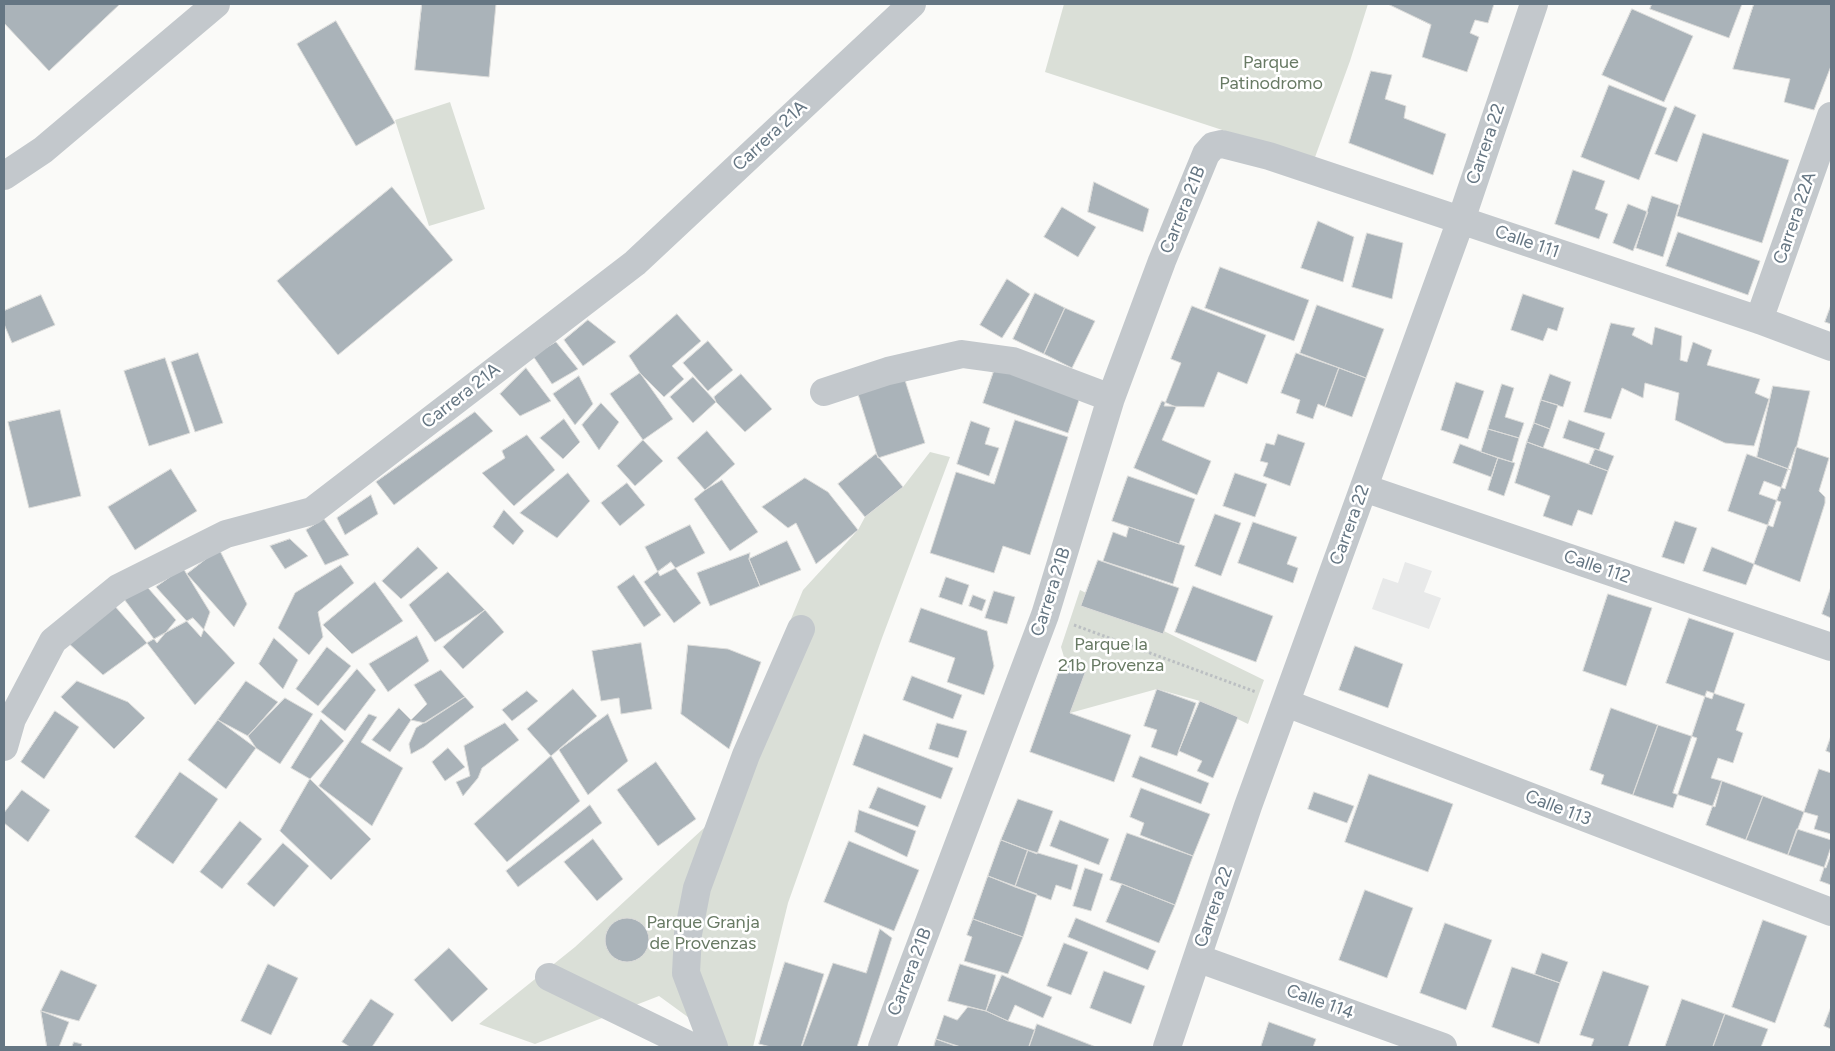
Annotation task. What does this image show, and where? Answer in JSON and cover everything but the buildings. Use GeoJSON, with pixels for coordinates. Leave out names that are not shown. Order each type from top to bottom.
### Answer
{"type":"FeatureCollection","features":[{"type":"Feature","properties":{"kind":"street"},"geometry":{"type":"LineString","coordinates":[[4,176],[43,150],[216,4]]}},
{"type":"Feature","properties":{"kind":"street","name":"Carrera 21A"},"geometry":{"type":"LineString","coordinates":[[4,747],[12,719],[53,641],[118,588],[226,534],[312,511],[635,263],[912,4]]}},
{"type":"Feature","properties":{"kind":"street","name":"Carrera 22"},"geometry":{"type":"LineString","coordinates":[[1168,1047],[1248,806],[1461,220],[1534,4]]}},
{"type":"Feature","properties":{"kind":"street","name":"Carrera 22A"},"geometry":{"type":"LineString","coordinates":[[1759,320],[1831,116]]}},
{"type":"Feature","properties":{"kind":"street","name":"Calle 111"},"geometry":{"type":"LineString","coordinates":[[1222,144],[1269,156],[1759,320],[1831,347]]}},
{"type":"Feature","properties":{"kind":"street","name":"Carrera 21B"},"geometry":{"type":"LineString","coordinates":[[882,1047],[1045,614],[1111,398],[1162,261],[1206,154],[1213,146],[1222,144]]}},
{"type":"Feature","properties":{"kind":"street"},"geometry":{"type":"LineString","coordinates":[[824,392],[888,371],[962,354],[1013,361],[1111,398]]}},
{"type":"Feature","properties":{"kind":"street","name":"Calle 112"},"geometry":{"type":"LineString","coordinates":[[1364,488],[1831,647]]}},
{"type":"Feature","properties":{"kind":"street"},"geometry":{"type":"LineString","coordinates":[[714,1047],[686,972],[688,934],[697,888],[746,755],[801,629]]}},
{"type":"Feature","properties":{"kind":"street","name":"Calle 113"},"geometry":{"type":"LineString","coordinates":[[1286,703],[1831,912]]}},
{"type":"Feature","properties":{"kind":"street","name":"Calle 114"},"geometry":{"type":"LineString","coordinates":[[1197,958],[1443,1047]]}},
{"type":"Feature","properties":{"kind":"street"},"geometry":{"type":"LineString","coordinates":[[549,977],[693,1047]]}},
{"type":"Feature","properties":{"kind":"path"},"geometry":{"type":"LineString","coordinates":[[1045,614],[1286,703]]}},
{"type":"Feature","properties":{"kind":"shaded area"},"geometry":{"type":"Polygon","coordinates":[[[1405,562],[1432,571],[1424,592],[1441,598],[1429,629],[1372,609],[1383,578],[1398,583],[1405,562]]]}},
{"type":"Feature","properties":{"kind":"green space","name":"Parque Patinodromo"},"geometry":{"type":"Polygon","coordinates":[[[1064,4],[1368,4],[1350,61],[1314,160],[1045,72],[1064,4]]]}},
{"type":"Feature","properties":{"kind":"green space"},"geometry":{"type":"Polygon","coordinates":[[[450,102],[485,209],[429,226],[395,120],[450,102]]]}},
{"type":"Feature","properties":{"kind":"green space","name":"Parque Granja de Provenzas"},"geometry":{"type":"Polygon","coordinates":[[[930,452],[950,457],[882,638],[788,903],[753,1047],[729,1047],[659,996],[535,1044],[479,1024],[575,947],[705,827],[803,590],[858,530],[865,517],[903,487],[930,452]]]}},
{"type":"Feature","properties":{"kind":"green space","name":"Parque la 21b Provenza"},"geometry":{"type":"Polygon","coordinates":[[[1080,590],[1264,680],[1248,724],[1200,701],[1157,689],[1070,713],[1064,657],[1061,647],[1080,590]]]}}]}
